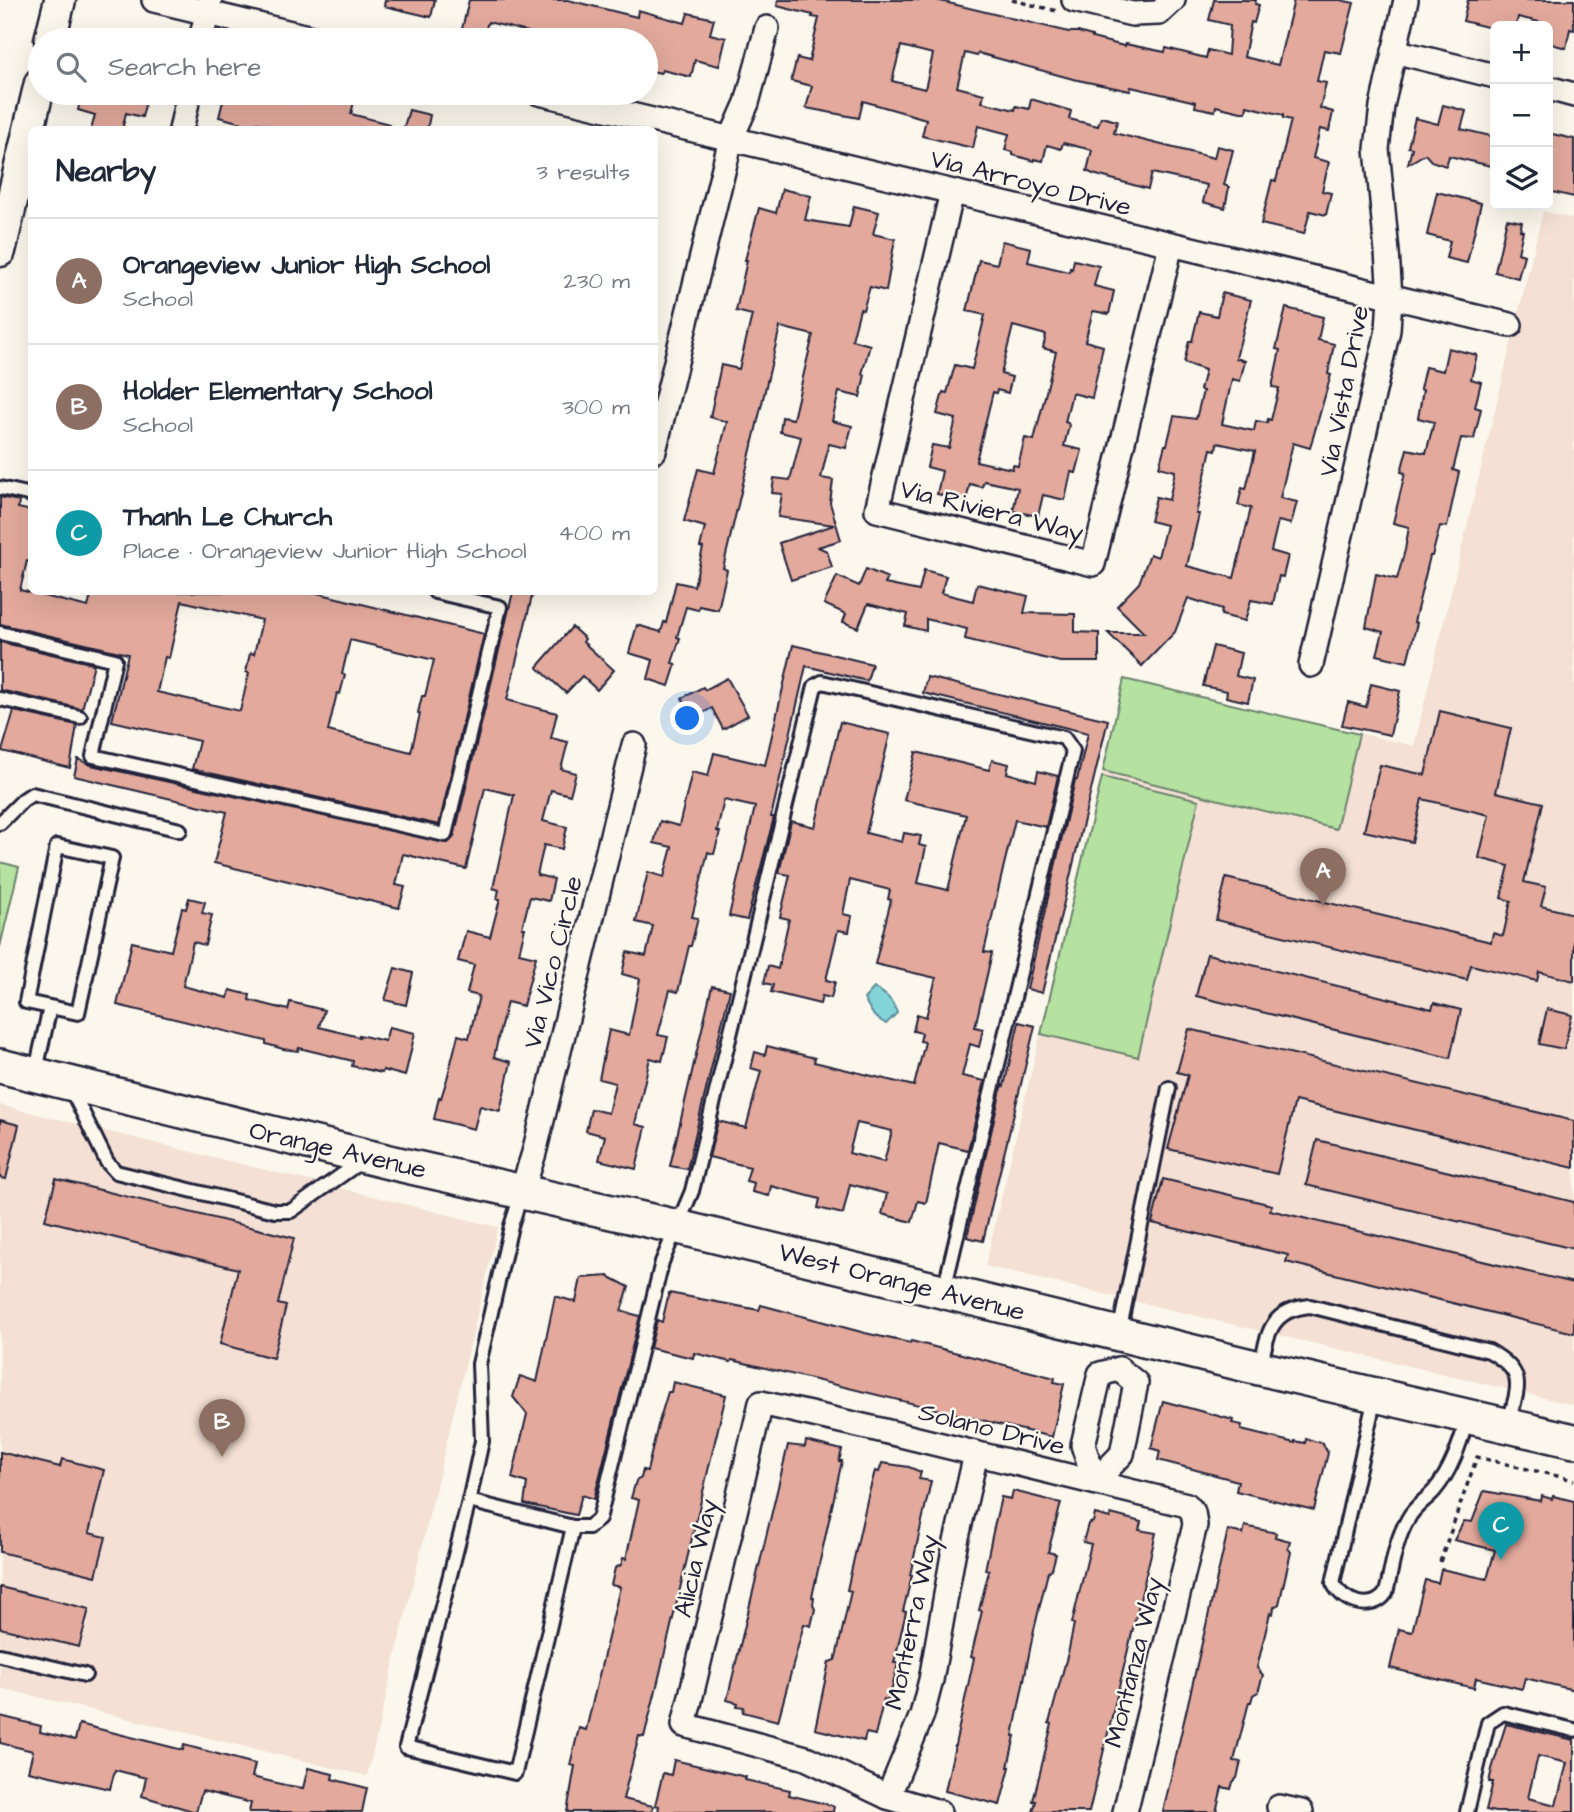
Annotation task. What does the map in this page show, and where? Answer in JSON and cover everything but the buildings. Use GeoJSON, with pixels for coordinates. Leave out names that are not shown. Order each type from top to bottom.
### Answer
{"type":"FeatureCollection","features":[{"type":"Feature","properties":{"kind":"main road","name":"Orange Avenue"},"geometry":{"type":"LineString","coordinates":[[0,1066],[367,1157],[678,1227]]}},
{"type":"Feature","properties":{"kind":"main road","name":"West Orange Avenue"},"geometry":{"type":"LineString","coordinates":[[678,1227],[1259,1368],[1574,1441]]}},
{"type":"Feature","properties":{"kind":"street"},"geometry":{"type":"LineString","coordinates":[[53,28],[60,0]]}},
{"type":"Feature","properties":{"kind":"street"},"geometry":{"type":"LineString","coordinates":[[155,0],[209,6],[281,28]]}},
{"type":"Feature","properties":{"kind":"street"},"geometry":{"type":"LineString","coordinates":[[1074,0],[1132,14],[1166,7]]}},
{"type":"Feature","properties":{"kind":"street","name":"Via Vista Drive"},"geometry":{"type":"LineString","coordinates":[[1311,665],[1388,330],[1390,297],[1377,149],[1382,106],[1406,0]]}},
{"type":"Feature","properties":{"kind":"street"},"geometry":{"type":"LineString","coordinates":[[204,28],[209,6]]}},
{"type":"Feature","properties":{"kind":"street"},"geometry":{"type":"LineString","coordinates":[[658,435],[731,139],[747,103],[767,28]]}},
{"type":"Feature","properties":{"kind":"street"},"geometry":{"type":"LineString","coordinates":[[1394,51],[1490,75]]}},
{"type":"Feature","properties":{"kind":"street"},"geometry":{"type":"LineString","coordinates":[[1553,89],[1574,95]]}},
{"type":"Feature","properties":{"kind":"street"},"geometry":{"type":"LineString","coordinates":[[30,126],[35,105]]}},
{"type":"Feature","properties":{"kind":"street"},"geometry":{"type":"LineString","coordinates":[[182,126],[186,105]]}},
{"type":"Feature","properties":{"kind":"street","name":"Via Arroyo Drive"},"geometry":{"type":"LineString","coordinates":[[589,105],[1510,325]]}},
{"type":"Feature","properties":{"kind":"street"},"geometry":{"type":"LineString","coordinates":[[0,251],[28,133]]}},
{"type":"Feature","properties":{"kind":"street","name":"Via Riviera Way"},"geometry":{"type":"LineString","coordinates":[[952,192],[877,510],[1093,564],[1171,245]]}},
{"type":"Feature","properties":{"kind":"street","name":"Via Vico Circle"},"geometry":{"type":"LineString","coordinates":[[522,1191],[534,1153],[634,745]]}},
{"type":"Feature","properties":{"kind":"street"},"geometry":{"type":"LineString","coordinates":[[1119,1369],[1123,1334]]}},
{"type":"Feature","properties":{"kind":"street"},"geometry":{"type":"LineString","coordinates":[[1119,1369],[1136,1383],[1122,1454],[1095,1482],[1083,1445],[1100,1374],[1119,1369]]}},
{"type":"Feature","properties":{"kind":"street","name":"Solano Drive"},"geometry":{"type":"LineString","coordinates":[[761,1403],[1187,1505],[1193,1512],[1195,1525]]}},
{"type":"Feature","properties":{"kind":"street","name":"Alicia Way"},"geometry":{"type":"LineString","coordinates":[[761,1403],[684,1725],[806,1758],[888,1797]]}},
{"type":"Feature","properties":{"kind":"street"},"geometry":{"type":"LineString","coordinates":[[1091,1412],[1129,1420]]}},
{"type":"Feature","properties":{"kind":"street","name":"Monterra Way"},"geometry":{"type":"LineString","coordinates":[[888,1797],[925,1703],[953,1555],[976,1454]]}},
{"type":"Feature","properties":{"kind":"street","name":"Montanza Way"},"geometry":{"type":"LineString","coordinates":[[1125,1812],[1195,1525]]}},
{"type":"Feature","properties":{"kind":"street"},"geometry":{"type":"LineString","coordinates":[[888,1797],[939,1812]]}},
{"type":"Feature","properties":{"kind":"lane"},"geometry":{"type":"LineString","coordinates":[[0,488],[28,494]]}},
{"type":"Feature","properties":{"kind":"lane"},"geometry":{"type":"LineString","coordinates":[[0,633],[115,660],[93,756],[445,835],[500,607],[448,595]]}},
{"type":"Feature","properties":{"kind":"lane"},"geometry":{"type":"LineString","coordinates":[[468,1501],[573,1527],[589,1527],[599,1519],[662,1262],[692,1191],[815,686],[822,682],[1064,738],[1073,751],[944,1291]]}},
{"type":"Feature","properties":{"kind":"lane"},"geometry":{"type":"LineString","coordinates":[[0,699],[80,717]]}},
{"type":"Feature","properties":{"kind":"lane"},"geometry":{"type":"LineString","coordinates":[[0,823],[32,794],[180,830]]}},
{"type":"Feature","properties":{"kind":"lane"},"geometry":{"type":"LineString","coordinates":[[57,846],[112,858],[78,1013],[50,1007],[26,1002],[57,846]]}},
{"type":"Feature","properties":{"kind":"lane"},"geometry":{"type":"LineString","coordinates":[[35,1075],[50,1007]]}},
{"type":"Feature","properties":{"kind":"lane"},"geometry":{"type":"LineString","coordinates":[[67,1083],[107,1162],[116,1172],[275,1212],[291,1211],[367,1157]]}},
{"type":"Feature","properties":{"kind":"lane"},"geometry":{"type":"LineString","coordinates":[[1123,1334],[1168,1088]]}},
{"type":"Feature","properties":{"kind":"lane"},"geometry":{"type":"LineString","coordinates":[[522,1191],[511,1226],[480,1364],[482,1441],[406,1747],[515,1773],[573,1527]]}},
{"type":"Feature","properties":{"kind":"lane"},"geometry":{"type":"LineString","coordinates":[[1259,1368],[1268,1332],[1274,1322],[1282,1313],[1295,1307],[1310,1306],[1489,1351],[1504,1359],[1513,1367],[1517,1378],[1517,1391],[1508,1426]]}},
{"type":"Feature","properties":{"kind":"lane"},"geometry":{"type":"LineString","coordinates":[[1376,1394],[1333,1583],[1347,1599],[1359,1603],[1381,1600],[1405,1524],[1420,1502],[1433,1492],[1451,1465],[1457,1454],[1468,1415]]}},
{"type":"Feature","properties":{"kind":"lane"},"geometry":{"type":"LineString","coordinates":[[0,1655],[85,1675]]}},
{"type":"Feature","properties":{"kind":"lane"},"geometry":{"type":"LineString","coordinates":[[1467,1812],[1488,1723],[1493,1718],[1503,1713],[1574,1730]]}},
{"type":"Feature","properties":{"kind":"path"},"geometry":{"type":"LineString","coordinates":[[1440,1562],[1477,1457],[1574,1480]]}},
{"type":"Feature","properties":{"kind":"shaded area"},"geometry":{"type":"Polygon","coordinates":[[[1543,211],[1574,219],[1574,1405],[985,1266],[1124,679],[1414,746],[1543,211]]]}},
{"type":"Feature","properties":{"kind":"shaded area"},"geometry":{"type":"Polygon","coordinates":[[[0,1105],[498,1227],[367,1776],[0,1688],[0,1105]]]}},
{"type":"Feature","properties":{"kind":"green space"},"geometry":{"type":"Polygon","coordinates":[[[1124,679],[1359,734],[1336,829],[1103,771],[1124,679]]]}},
{"type":"Feature","properties":{"kind":"green space"},"geometry":{"type":"Polygon","coordinates":[[[1102,777],[1199,800],[1138,1057],[1041,1034],[1102,777]]]}},
{"type":"Feature","properties":{"kind":"green space"},"geometry":{"type":"Polygon","coordinates":[[[0,862],[19,867],[0,947],[0,862]]]}},
{"type":"Feature","properties":{"kind":"water"},"geometry":{"type":"Polygon","coordinates":[[[874,988],[888,998],[897,1013],[886,1024],[874,1016],[864,999],[874,988]]]}},
{"type":"Feature","properties":{"kind":"place","name":"Orangeview Junior High School"},"geometry":{"type":"Point","coordinates":[1323,906]}},
{"type":"Feature","properties":{"kind":"place","name":"Holder Elementary School"},"geometry":{"type":"Point","coordinates":[222,1457]}},
{"type":"Feature","properties":{"kind":"place","name":"Thanh Le Church"},"geometry":{"type":"Point","coordinates":[1501,1560]}}]}
